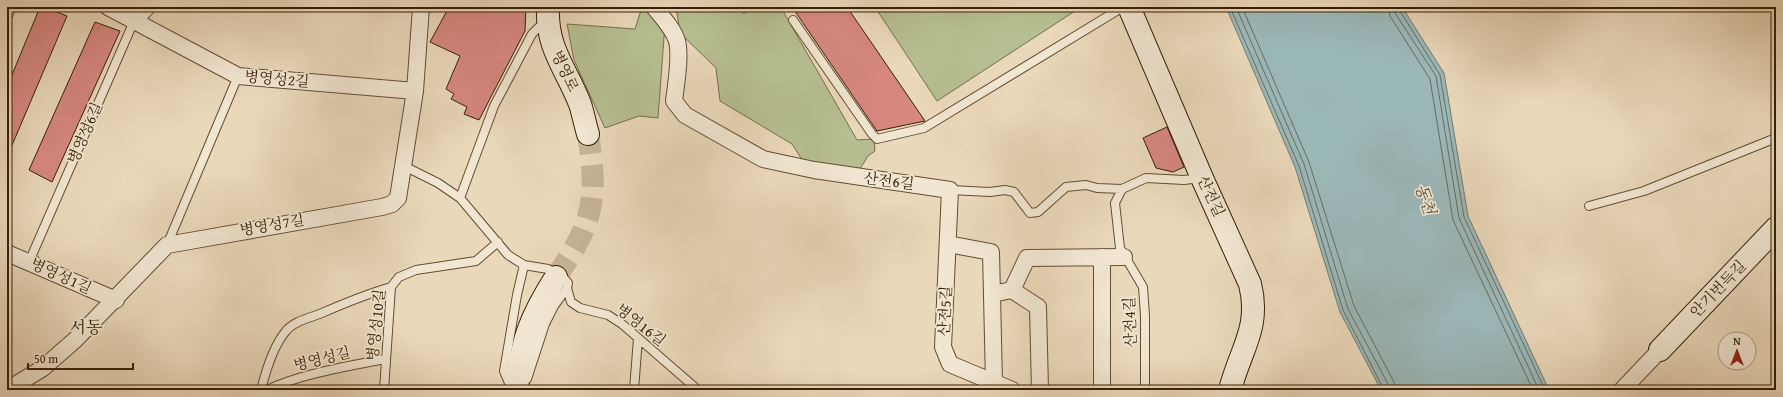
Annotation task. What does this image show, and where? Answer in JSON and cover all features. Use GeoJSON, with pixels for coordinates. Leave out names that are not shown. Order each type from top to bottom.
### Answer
{"type":"FeatureCollection","features":[{"type":"Feature","properties":{"kind":"street","name":"병영성2길"},"geometry":{"type":"LineString","coordinates":[[108,7],[238,76],[415,91]]}},
{"type":"Feature","properties":{"kind":"street","name":"병영성6길"},"geometry":{"type":"LineString","coordinates":[[134,20],[147,7]]}},
{"type":"Feature","properties":{"kind":"street","name":"병영성7길"},"geometry":{"type":"LineString","coordinates":[[167,245],[392,204],[398,198],[404,166],[415,91],[421,7]]}},
{"type":"Feature","properties":{"kind":"street","name":"산전6길"},"geometry":{"type":"LineString","coordinates":[[654,7],[671,29],[677,41],[678,56],[674,101],[685,116],[763,158],[814,170],[950,190]]}},
{"type":"Feature","properties":{"kind":"street","name":"산전길"},"geometry":{"type":"LineString","coordinates":[[1129,7],[1202,178],[1250,284],[1253,297],[1253,321],[1230,390]]}},
{"type":"Feature","properties":{"kind":"street","name":"병영로"},"geometry":{"type":"LineString","coordinates":[[547,15],[549,34],[558,59],[580,104],[588,134]]}},
{"type":"Feature","properties":{"kind":"street","name":"산전5길"},"geometry":{"type":"LineString","coordinates":[[950,190],[943,347],[950,364],[1012,390]]}},
{"type":"Feature","properties":{"kind":"street","name":"안기번득길"},"geometry":{"type":"LineString","coordinates":[[1660,350],[1776,228]]}},
{"type":"Feature","properties":{"kind":"street"},"geometry":{"type":"LineString","coordinates":[[948,244],[991,252],[994,382]]}},
{"type":"Feature","properties":{"kind":"street"},"geometry":{"type":"LineString","coordinates":[[7,390],[43,368],[75,340],[116,300],[167,245]]}},
{"type":"Feature","properties":{"kind":"street","name":"병영성1길"},"geometry":{"type":"LineString","coordinates":[[7,253],[116,300]]}},
{"type":"Feature","properties":{"kind":"street"},"geometry":{"type":"LineString","coordinates":[[1102,257],[1102,390]]}},
{"type":"Feature","properties":{"kind":"street"},"geometry":{"type":"LineString","coordinates":[[1012,290],[1027,258],[1124,257]]}},
{"type":"Feature","properties":{"kind":"street"},"geometry":{"type":"LineString","coordinates":[[516,390],[522,348],[530,323],[541,301],[562,283]]}},
{"type":"Feature","properties":{"kind":"street"},"geometry":{"type":"LineString","coordinates":[[992,294],[1012,290],[1038,307],[1040,390]]}},
{"type":"Feature","properties":{"kind":"street"},"geometry":{"type":"LineString","coordinates":[[1622,390],[1660,350]]}},
{"type":"Feature","properties":{"kind":"lane"},"geometry":{"type":"LineString","coordinates":[[7,18],[12,7]]}},
{"type":"Feature","properties":{"kind":"lane"},"geometry":{"type":"LineString","coordinates":[[793,20],[872,134],[878,139],[924,128],[1123,7]]}},
{"type":"Feature","properties":{"kind":"lane"},"geometry":{"type":"LineString","coordinates":[[460,198],[494,106],[532,34],[541,25],[547,15]]}},
{"type":"Feature","properties":{"kind":"lane","name":"병영성6길"},"geometry":{"type":"LineString","coordinates":[[29,262],[134,20]]}},
{"type":"Feature","properties":{"kind":"lane"},"geometry":{"type":"LineString","coordinates":[[167,245],[238,76]]}},
{"type":"Feature","properties":{"kind":"lane"},"geometry":{"type":"LineString","coordinates":[[1589,206],[1644,191],[1776,138]]}},
{"type":"Feature","properties":{"kind":"lane"},"geometry":{"type":"LineString","coordinates":[[404,166],[438,183],[460,198],[508,255],[524,264],[548,269],[563,277],[568,283],[562,283],[554,306],[545,324],[532,364],[521,390]]}},
{"type":"Feature","properties":{"kind":"lane","name":"산전6길"},"geometry":{"type":"LineString","coordinates":[[950,190],[990,192],[1005,190],[1014,192],[1030,213],[1038,212],[1066,187],[1086,185],[1097,188],[1122,189],[1146,178],[1184,180],[1202,178]]}},
{"type":"Feature","properties":{"kind":"lane","name":"산전4길"},"geometry":{"type":"LineString","coordinates":[[1122,189],[1115,202],[1120,248],[1124,257],[1137,275],[1142,287],[1145,316],[1145,390]]}},
{"type":"Feature","properties":{"kind":"lane","name":"병영성10길"},"geometry":{"type":"LineString","coordinates":[[384,390],[391,287],[399,277],[416,270],[476,262],[498,242]]}},
{"type":"Feature","properties":{"kind":"lane"},"geometry":{"type":"LineString","coordinates":[[512,390],[504,371],[524,264]]}},
{"type":"Feature","properties":{"kind":"lane","name":"병영16길"},"geometry":{"type":"LineString","coordinates":[[562,283],[571,302],[580,308],[608,315],[622,324],[698,390]]}},
{"type":"Feature","properties":{"kind":"lane"},"geometry":{"type":"LineString","coordinates":[[261,390],[270,360],[279,341],[287,330],[295,323],[352,300],[391,287]]}},
{"type":"Feature","properties":{"kind":"lane"},"geometry":{"type":"LineString","coordinates":[[634,390],[638,338]]}},
{"type":"Feature","properties":{"kind":"lane","name":"병영성길"},"geometry":{"type":"LineString","coordinates":[[267,390],[300,378],[353,365],[385,360]]}},
{"type":"Feature","properties":{"kind":"green space"},"geometry":{"type":"Polygon","coordinates":[[[642,7],[651,7],[665,24],[658,118],[639,116],[605,128],[574,60],[567,24],[635,29],[642,7]]]}},
{"type":"Feature","properties":{"kind":"green space"},"geometry":{"type":"Polygon","coordinates":[[[671,7],[739,7],[744,14],[755,7],[788,7],[784,13],[857,140],[874,139],[875,151],[868,156],[858,172],[803,161],[792,144],[720,101],[716,68],[680,33],[677,13],[671,7]]]}},
{"type":"Feature","properties":{"kind":"green space"},"geometry":{"type":"Polygon","coordinates":[[[875,7],[1081,7],[937,101],[875,7]]]}},
{"type":"Feature","properties":{"kind":"water","name":"동천"},"geometry":{"type":"Polygon","coordinates":[[[1226,7],[1402,7],[1444,73],[1468,216],[1549,390],[1381,390],[1340,312],[1295,167],[1226,7]]]}},
{"type":"Feature","properties":{"kind":"building"},"geometry":{"type":"Polygon","coordinates":[[[40,7],[44,7],[67,16],[7,157],[7,87],[40,7]]]}},
{"type":"Feature","properties":{"kind":"building"},"geometry":{"type":"Polygon","coordinates":[[[449,7],[526,7],[525,31],[479,120],[464,114],[467,107],[451,99],[454,94],[446,89],[460,56],[430,42],[449,7]]]}},
{"type":"Feature","properties":{"kind":"building"},"geometry":{"type":"Polygon","coordinates":[[[792,7],[847,7],[925,121],[877,131],[792,7]]]}},
{"type":"Feature","properties":{"kind":"building"},"geometry":{"type":"Polygon","coordinates":[[[95,22],[120,31],[52,182],[29,170],[95,22]]]}},
{"type":"Feature","properties":{"kind":"building"},"geometry":{"type":"Polygon","coordinates":[[[1167,127],[1184,167],[1173,172],[1156,168],[1143,138],[1167,127]]]}},
{"type":"Feature","properties":{"kind":"tunnel"},"geometry":{"type":"LineString","coordinates":[[556,277],[578,241],[590,209],[593,176],[588,134]]}},
{"type":"Feature","properties":{"kind":"district","name":"서동"},"geometry":{"type":"Point","coordinates":[86,327]}}]}
